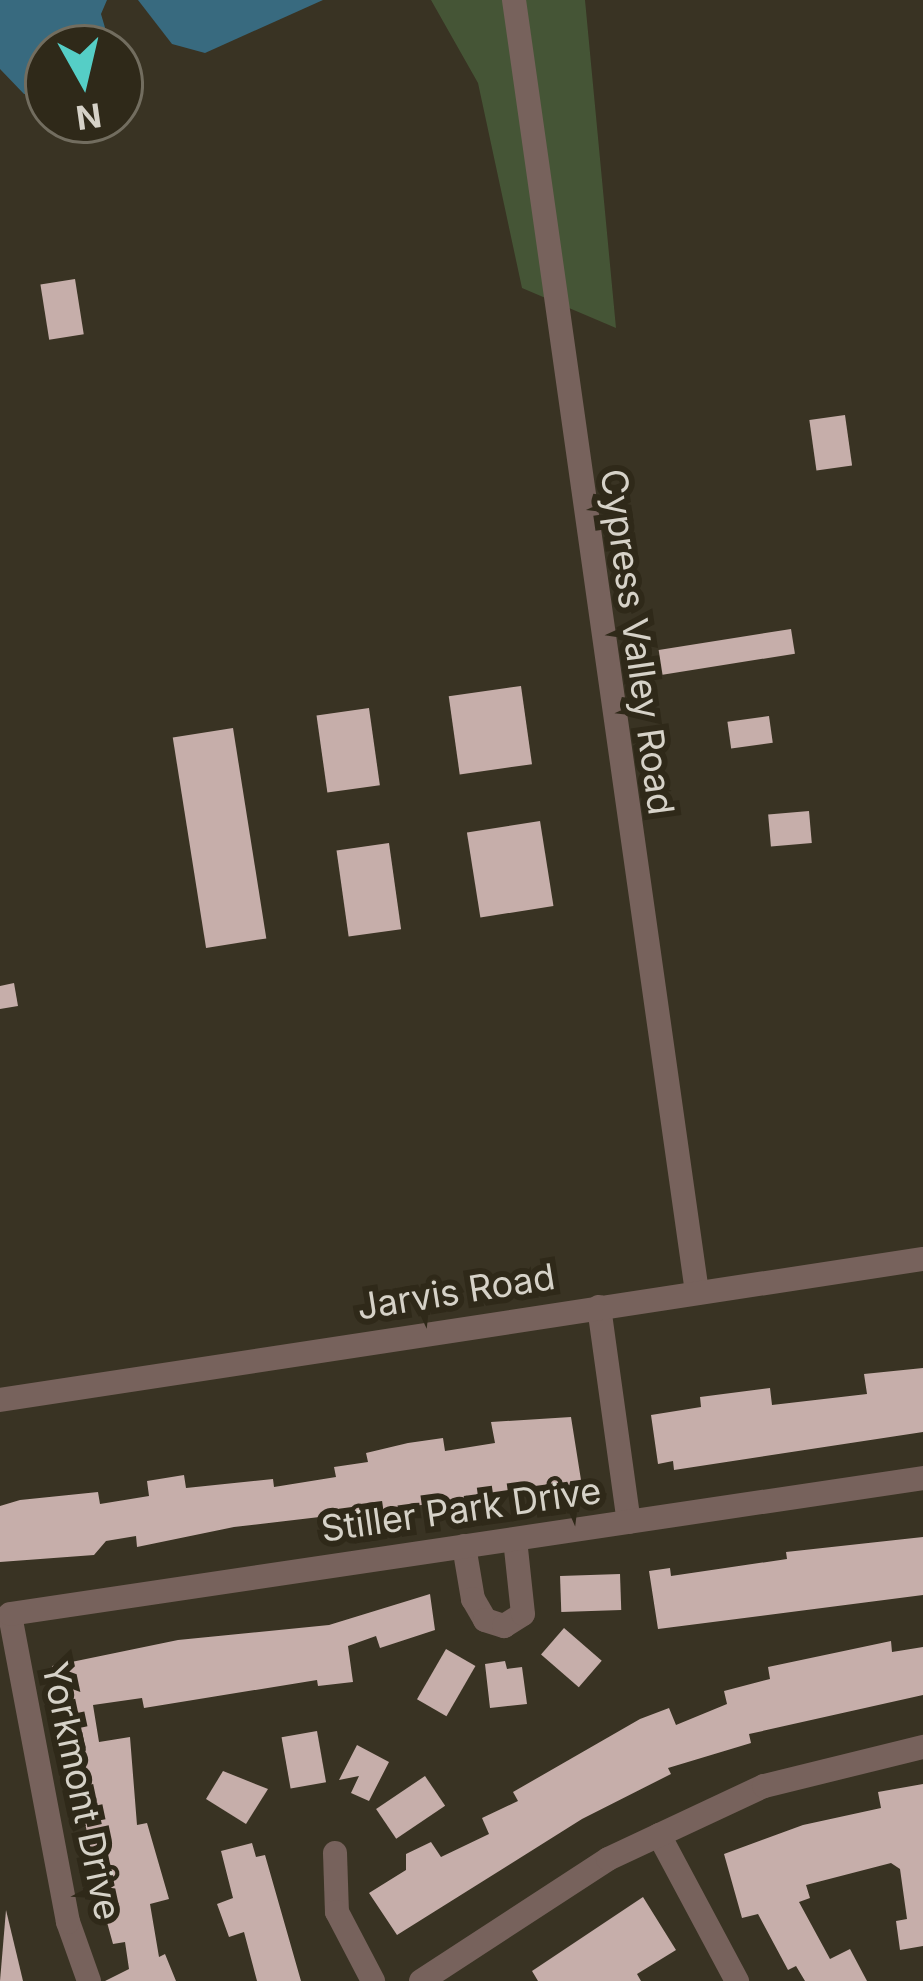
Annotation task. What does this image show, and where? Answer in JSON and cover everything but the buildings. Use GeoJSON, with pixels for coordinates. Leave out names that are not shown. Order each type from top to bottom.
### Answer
{"type":"FeatureCollection","features":[{"type":"Feature","properties":{"kind":"street","name":"Cypress Valley Road"},"geometry":{"type":"LineString","coordinates":[[514,0],[697,1293]]}},
{"type":"Feature","properties":{"kind":"street","name":"Jarvis Road"},"geometry":{"type":"LineString","coordinates":[[0,1400],[923,1259]]}},
{"type":"Feature","properties":{"kind":"street"},"geometry":{"type":"LineString","coordinates":[[599,1306],[628,1522]]}},
{"type":"Feature","properties":{"kind":"street","name":"Stiller Park Drive"},"geometry":{"type":"LineString","coordinates":[[10,1614],[923,1478]]}},
{"type":"Feature","properties":{"kind":"street"},"geometry":{"type":"LineString","coordinates":[[464,1546],[473,1600],[484,1620],[504,1626],[523,1614],[515,1539]]}},
{"type":"Feature","properties":{"kind":"street","name":"Yorkmont Drive"},"geometry":{"type":"LineString","coordinates":[[10,1614],[68,1922],[89,1981]]}},
{"type":"Feature","properties":{"kind":"street"},"geometry":{"type":"LineString","coordinates":[[421,1981],[608,1858],[764,1786],[923,1747]]}},
{"type":"Feature","properties":{"kind":"street"},"geometry":{"type":"LineString","coordinates":[[659,1835],[737,1981]]}},
{"type":"Feature","properties":{"kind":"street"},"geometry":{"type":"LineString","coordinates":[[335,1853],[337,1912],[374,1981]]}},
{"type":"Feature","properties":{"kind":"green space"},"geometry":{"type":"Polygon","coordinates":[[[431,0],[585,0],[616,328],[522,288],[478,83],[431,0]]]}},
{"type":"Feature","properties":{"kind":"water"},"geometry":{"type":"Polygon","coordinates":[[[0,0],[107,0],[101,14],[104,24],[24,24],[24,94],[0,69],[0,0]]]}},
{"type":"Feature","properties":{"kind":"water"},"geometry":{"type":"Polygon","coordinates":[[[138,0],[323,0],[205,53],[172,44],[138,0]]]}}]}
